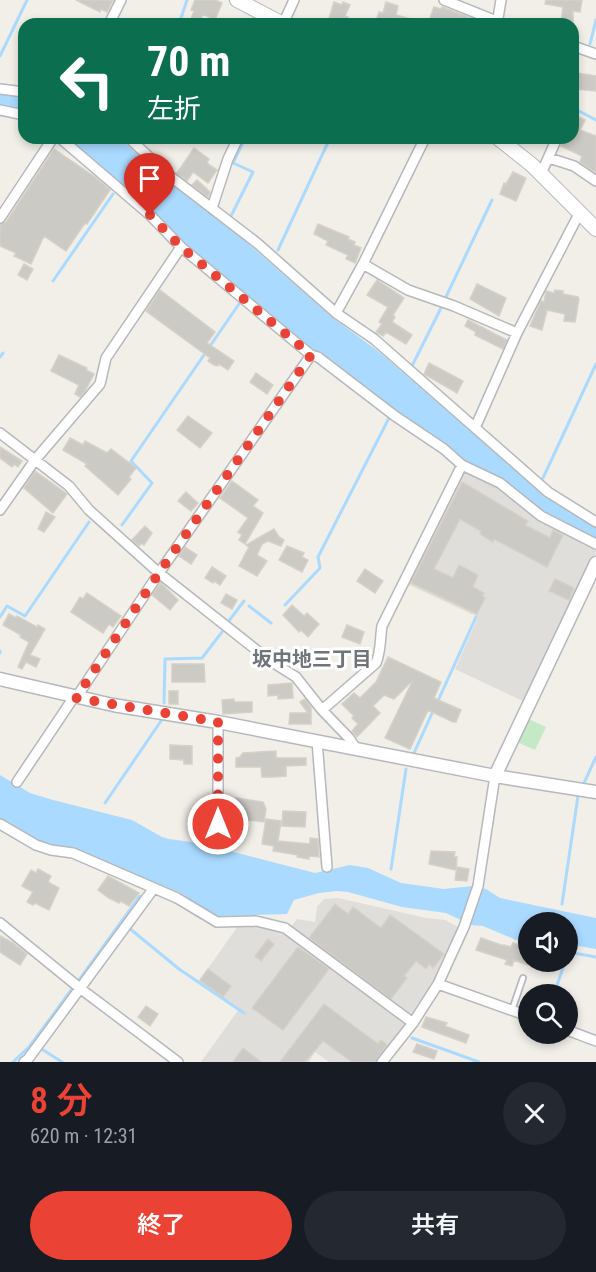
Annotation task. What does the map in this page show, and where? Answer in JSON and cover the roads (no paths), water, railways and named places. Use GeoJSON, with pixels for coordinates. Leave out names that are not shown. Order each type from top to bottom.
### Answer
{"type":"FeatureCollection","features":[{"type":"Feature","properties":{"kind":"main road"},"geometry":{"type":"LineString","coordinates":[[237,0],[272,18]]}},
{"type":"Feature","properties":{"kind":"main road"},"geometry":{"type":"LineString","coordinates":[[505,144],[541,174],[596,229]]}},
{"type":"Feature","properties":{"kind":"street"},"geometry":{"type":"LineString","coordinates":[[112,18],[121,0]]}},
{"type":"Feature","properties":{"kind":"street"},"geometry":{"type":"LineString","coordinates":[[286,18],[294,0]]}},
{"type":"Feature","properties":{"kind":"street"},"geometry":{"type":"LineString","coordinates":[[444,0],[488,18]]}},
{"type":"Feature","properties":{"kind":"street"},"geometry":{"type":"LineString","coordinates":[[500,18],[501,0]]}},
{"type":"Feature","properties":{"kind":"street"},"geometry":{"type":"LineString","coordinates":[[579,50],[596,54]]}},
{"type":"Feature","properties":{"kind":"street"},"geometry":{"type":"LineString","coordinates":[[0,88],[18,91]]}},
{"type":"Feature","properties":{"kind":"street"},"geometry":{"type":"LineString","coordinates":[[0,110],[18,114]]}},
{"type":"Feature","properties":{"kind":"street"},"geometry":{"type":"LineString","coordinates":[[0,218],[49,144]]}},
{"type":"Feature","properties":{"kind":"street"},"geometry":{"type":"LineString","coordinates":[[67,144],[150,215],[181,247],[311,355],[318,357],[395,416],[444,449],[462,465],[500,483],[541,516],[596,544]]}},
{"type":"Feature","properties":{"kind":"street"},"geometry":{"type":"LineString","coordinates":[[135,144],[166,173],[257,243],[336,313],[374,339],[548,492],[596,522]]}},
{"type":"Feature","properties":{"kind":"street"},"geometry":{"type":"LineString","coordinates":[[212,208],[235,144]]}},
{"type":"Feature","properties":{"kind":"street"},"geometry":{"type":"LineString","coordinates":[[336,313],[363,264],[422,144]]}},
{"type":"Feature","properties":{"kind":"street"},"geometry":{"type":"LineString","coordinates":[[541,174],[555,144]]}},
{"type":"Feature","properties":{"kind":"street"},"geometry":{"type":"LineString","coordinates":[[549,158],[574,166],[596,182]]}},
{"type":"Feature","properties":{"kind":"street"},"geometry":{"type":"LineString","coordinates":[[475,428],[517,333],[580,212]]}},
{"type":"Feature","properties":{"kind":"street"},"geometry":{"type":"LineString","coordinates":[[0,510],[35,460],[100,384],[106,358],[181,247]]}},
{"type":"Feature","properties":{"kind":"street"},"geometry":{"type":"LineString","coordinates":[[363,264],[408,290],[454,306],[517,333]]}},
{"type":"Feature","properties":{"kind":"street"},"geometry":{"type":"LineString","coordinates":[[17,782],[311,355]]}},
{"type":"Feature","properties":{"kind":"street"},"geometry":{"type":"LineString","coordinates":[[0,433],[69,486],[89,510],[159,573],[269,660],[297,677],[322,710],[355,747]]}},
{"type":"Feature","properties":{"kind":"street"},"geometry":{"type":"LineString","coordinates":[[322,710],[376,663],[380,654],[382,626],[462,465]]}},
{"type":"Feature","properties":{"kind":"street"},"geometry":{"type":"LineString","coordinates":[[382,1062],[413,1023],[438,984],[464,927],[478,886],[495,776],[596,563]]}},
{"type":"Feature","properties":{"kind":"street"},"geometry":{"type":"LineString","coordinates":[[0,679],[75,698],[355,747],[495,776],[596,792]]}},
{"type":"Feature","properties":{"kind":"street"},"geometry":{"type":"LineString","coordinates":[[218,722],[218,844]]}},
{"type":"Feature","properties":{"kind":"street"},"geometry":{"type":"LineString","coordinates":[[317,741],[327,867]]}},
{"type":"Feature","properties":{"kind":"street"},"geometry":{"type":"LineString","coordinates":[[0,824],[36,845],[73,853],[177,898],[217,922],[256,921],[285,928],[413,1023]]}},
{"type":"Feature","properties":{"kind":"street"},"geometry":{"type":"LineString","coordinates":[[24,1062],[81,989],[154,888]]}},
{"type":"Feature","properties":{"kind":"street"},"geometry":{"type":"LineString","coordinates":[[0,923],[81,989],[178,1062]]}},
{"type":"Feature","properties":{"kind":"street"},"geometry":{"type":"LineString","coordinates":[[438,984],[518,1012]]}},
{"type":"Feature","properties":{"kind":"street"},"geometry":{"type":"LineString","coordinates":[[578,1034],[596,1041]]}},
{"type":"Feature","properties":{"kind":"lane"},"geometry":{"type":"LineString","coordinates":[[512,1010],[523,978]]}},
{"type":"Feature","properties":{"kind":"water"},"geometry":{"type":"Polygon","coordinates":[[[0,93],[18,96],[18,109],[0,105],[0,93]]]}},
{"type":"Feature","properties":{"kind":"water"},"geometry":{"type":"Polygon","coordinates":[[[74,144],[126,144],[166,179],[243,239],[334,319],[378,351],[532,485],[596,526],[596,539],[537,508],[503,480],[471,467],[453,451],[384,403],[282,326],[226,277],[195,254],[74,144]]]}},
{"type":"Feature","properties":{"kind":"water"},"geometry":{"type":"Polygon","coordinates":[[[0,775],[30,793],[132,820],[169,839],[198,843],[315,873],[350,865],[368,868],[401,883],[444,889],[473,886],[486,889],[500,898],[567,912],[518,912],[518,940],[483,926],[471,925],[446,913],[402,907],[337,891],[294,900],[287,914],[219,916],[205,910],[181,893],[76,850],[39,841],[0,819],[0,775]]]}},
{"type":"Feature","properties":{"kind":"water"},"geometry":{"type":"Polygon","coordinates":[[[578,914],[596,918],[596,949],[578,946],[578,914]]]}},
{"type":"Feature","properties":{"kind":"waterway"},"geometry":{"type":"LineString","coordinates":[[18,18],[27,0]]}},
{"type":"Feature","properties":{"kind":"waterway"},"geometry":{"type":"LineString","coordinates":[[181,18],[187,0]]}},
{"type":"Feature","properties":{"kind":"waterway"},"geometry":{"type":"LineString","coordinates":[[0,56],[18,19]]}},
{"type":"Feature","properties":{"kind":"waterway"},"geometry":{"type":"LineString","coordinates":[[590,44],[596,20]]}},
{"type":"Feature","properties":{"kind":"waterway"},"geometry":{"type":"LineString","coordinates":[[579,111],[596,120]]}},
{"type":"Feature","properties":{"kind":"waterway"},"geometry":{"type":"LineString","coordinates":[[231,216],[253,172],[233,163],[242,144]]}},
{"type":"Feature","properties":{"kind":"waterway"},"geometry":{"type":"LineString","coordinates":[[278,250],[327,144]]}},
{"type":"Feature","properties":{"kind":"waterway"},"geometry":{"type":"LineString","coordinates":[[53,281],[113,194]]}},
{"type":"Feature","properties":{"kind":"waterway"},"geometry":{"type":"LineString","coordinates":[[445,299],[492,200]]}},
{"type":"Feature","properties":{"kind":"waterway"},"geometry":{"type":"LineString","coordinates":[[210,346],[239,304]]}},
{"type":"Feature","properties":{"kind":"waterway"},"geometry":{"type":"LineString","coordinates":[[412,366],[441,308]]}},
{"type":"Feature","properties":{"kind":"waterway"},"geometry":{"type":"LineString","coordinates":[[122,525],[152,483],[131,461],[206,352]]}},
{"type":"Feature","properties":{"kind":"waterway"},"geometry":{"type":"LineString","coordinates":[[0,357],[3,353]]}},
{"type":"Feature","properties":{"kind":"waterway"},"geometry":{"type":"LineString","coordinates":[[543,478],[596,364]]}},
{"type":"Feature","properties":{"kind":"waterway"},"geometry":{"type":"LineString","coordinates":[[285,605],[320,568],[318,557],[390,416]]}},
{"type":"Feature","properties":{"kind":"waterway"},"geometry":{"type":"LineString","coordinates":[[0,617],[7,606],[25,616],[89,522]]}},
{"type":"Feature","properties":{"kind":"waterway"},"geometry":{"type":"LineString","coordinates":[[228,622],[244,601]]}},
{"type":"Feature","properties":{"kind":"waterway"},"geometry":{"type":"LineString","coordinates":[[249,606],[271,623]]}},
{"type":"Feature","properties":{"kind":"waterway"},"geometry":{"type":"LineString","coordinates":[[437,703],[476,617]]}},
{"type":"Feature","properties":{"kind":"waterway"},"geometry":{"type":"LineString","coordinates":[[164,703],[165,659],[202,658],[222,632]]}},
{"type":"Feature","properties":{"kind":"waterway"},"geometry":{"type":"LineString","coordinates":[[414,753],[434,709]]}},
{"type":"Feature","properties":{"kind":"waterway"},"geometry":{"type":"LineString","coordinates":[[105,803],[161,721]]}},
{"type":"Feature","properties":{"kind":"waterway"},"geometry":{"type":"LineString","coordinates":[[584,783],[596,757]]}},
{"type":"Feature","properties":{"kind":"waterway"},"geometry":{"type":"LineString","coordinates":[[391,869],[406,769]]}},
{"type":"Feature","properties":{"kind":"waterway"},"geometry":{"type":"LineString","coordinates":[[562,904],[578,796]]}},
{"type":"Feature","properties":{"kind":"waterway"},"geometry":{"type":"LineString","coordinates":[[79,980],[140,896]]}},
{"type":"Feature","properties":{"kind":"waterway"},"geometry":{"type":"LineString","coordinates":[[129,928],[179,969],[244,1013]]}},
{"type":"Feature","properties":{"kind":"waterway"},"geometry":{"type":"LineString","coordinates":[[578,954],[596,957]]}},
{"type":"Feature","properties":{"kind":"waterway"},"geometry":{"type":"LineString","coordinates":[[557,984],[562,972]]}},
{"type":"Feature","properties":{"kind":"waterway"},"geometry":{"type":"LineString","coordinates":[[13,1062],[29,1047],[72,989]]}},
{"type":"Feature","properties":{"kind":"waterway"},"geometry":{"type":"LineString","coordinates":[[412,1038],[479,1062]]}},
{"type":"Feature","properties":{"kind":"waterway"},"geometry":{"type":"LineString","coordinates":[[40,1048],[62,1062]]}},
{"type":"Feature","properties":{"kind":"district","name":"坂中地三丁目"},"geometry":{"type":"Point","coordinates":[312,659]}}]}
